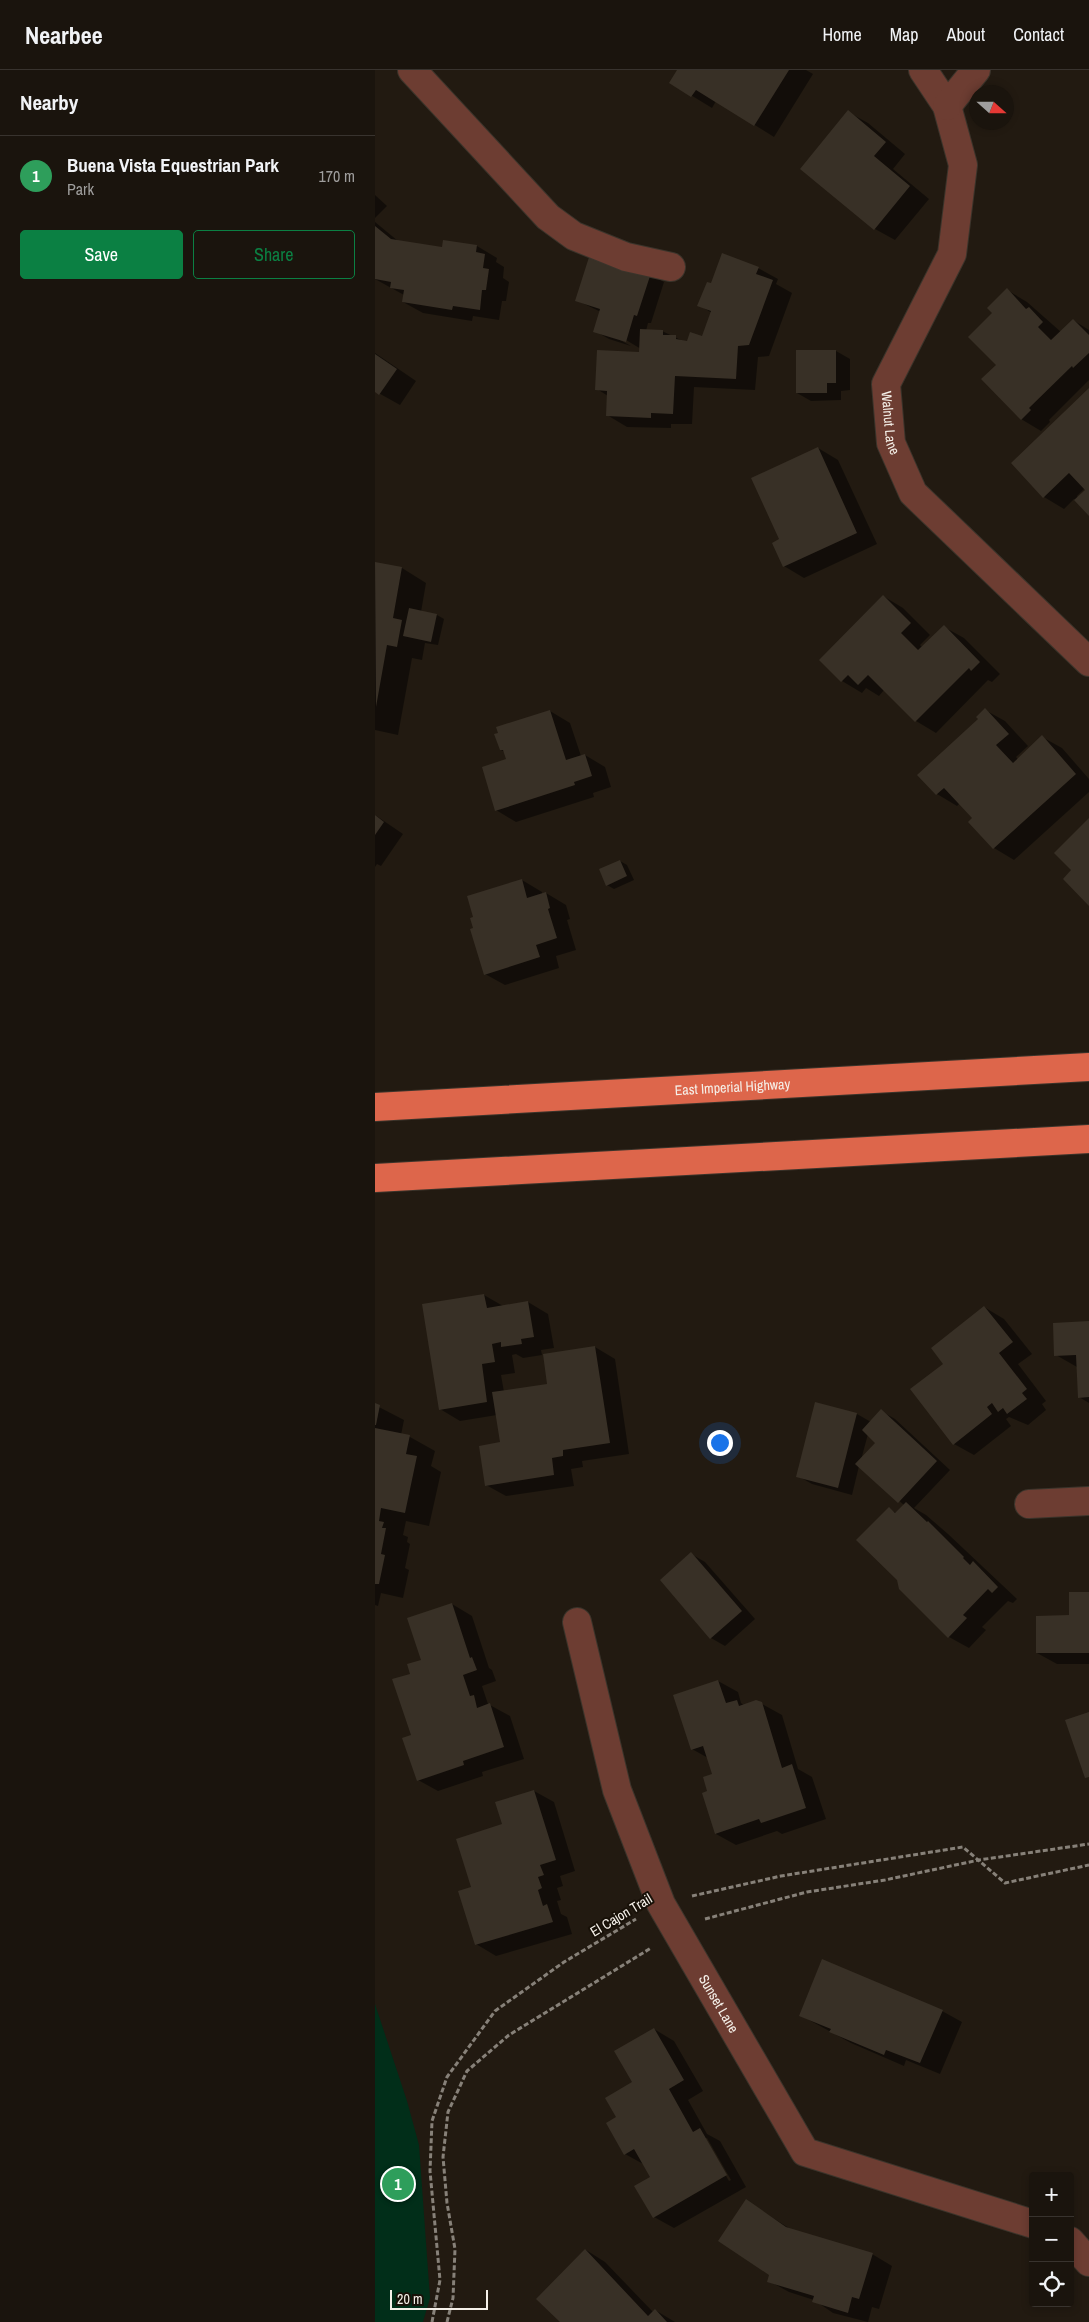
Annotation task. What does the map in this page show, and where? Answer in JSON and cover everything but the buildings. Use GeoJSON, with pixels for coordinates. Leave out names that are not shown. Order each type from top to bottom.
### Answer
{"type":"FeatureCollection","features":[{"type":"Feature","properties":{"kind":"highway","name":"East Imperial Highway"},"geometry":{"type":"LineString","coordinates":[[375,1107],[1089,1067]]}},
{"type":"Feature","properties":{"kind":"highway"},"geometry":{"type":"LineString","coordinates":[[375,1178],[1089,1138]]}},
{"type":"Feature","properties":{"kind":"street"},"geometry":{"type":"LineString","coordinates":[[411,70],[549,217],[574,236],[626,257],[671,267]]}},
{"type":"Feature","properties":{"kind":"street","name":"Walnut Lane"},"geometry":{"type":"LineString","coordinates":[[923,70],[947,106],[963,165],[952,254],[886,384],[891,443],[913,493],[1089,662]]}},
{"type":"Feature","properties":{"kind":"street"},"geometry":{"type":"LineString","coordinates":[[947,106],[977,70]]}},
{"type":"Feature","properties":{"kind":"street"},"geometry":{"type":"LineString","coordinates":[[1029,1504],[1089,1501]]}},
{"type":"Feature","properties":{"kind":"street","name":"Sunset Lane"},"geometry":{"type":"LineString","coordinates":[[577,1622],[617,1790],[661,1904],[805,2152],[1029,2223]]}},
{"type":"Feature","properties":{"kind":"street"},"geometry":{"type":"LineString","coordinates":[[1074,2245],[1089,2262]]}},
{"type":"Feature","properties":{"kind":"path","name":"El Cajon Trail"},"geometry":{"type":"LineString","coordinates":[[432,2322],[440,2280],[431,2171],[432,2121],[447,2077],[495,2011],[564,1962],[661,1904],[781,1876],[963,1847],[1005,1883],[1089,1865]]}},
{"type":"Feature","properties":{"kind":"green space"},"geometry":{"type":"Polygon","coordinates":[[[375,2004],[407,2101],[419,2145],[430,2298],[423,2322],[375,2322],[375,2004]]]}},
{"type":"Feature","properties":{"kind":"place","name":"Buena Vista Equestrian Park"},"geometry":{"type":"Point","coordinates":[398,2184]}}]}
